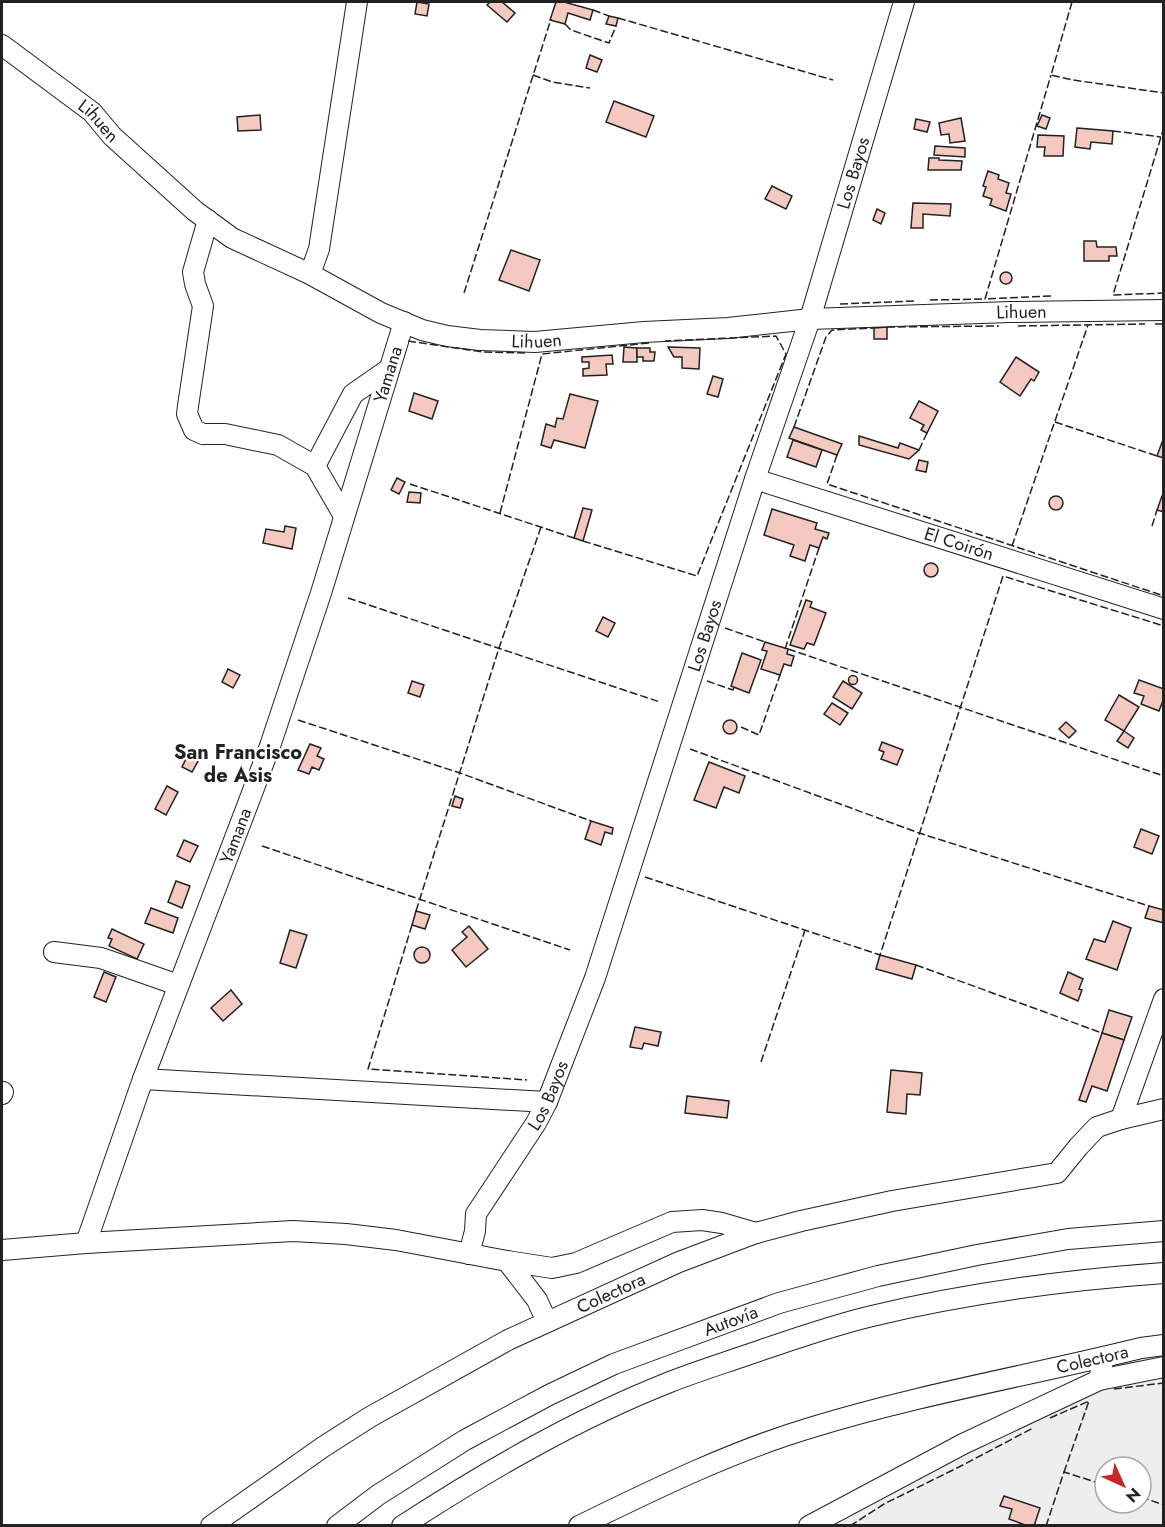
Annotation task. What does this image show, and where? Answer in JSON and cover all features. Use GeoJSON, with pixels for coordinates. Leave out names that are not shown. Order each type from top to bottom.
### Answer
{"type":"FeatureCollection","features":[{"type":"Feature","properties":{"kind":"street"},"geometry":{"type":"LineString","coordinates":[[310,274],[319,249],[357,2]]}},
{"type":"Feature","properties":{"kind":"street","name":"Los Bayos"},"geometry":{"type":"LineString","coordinates":[[469,1254],[475,1231],[476,1214],[536,1123],[547,1102],[595,978],[755,479],[810,319],[899,5]]}},
{"type":"Feature","properties":{"kind":"street","name":"Lihuen"},"geometry":{"type":"LineString","coordinates":[[2,45],[92,112],[112,136],[208,220],[232,238],[310,274],[381,313],[422,330],[447,336],[535,342],[644,332],[728,328],[810,319],[1010,312],[1164,310]]}},
{"type":"Feature","properties":{"kind":"street"},"geometry":{"type":"LineString","coordinates":[[208,220],[193,272],[203,306],[187,414],[194,430],[203,434],[225,434],[278,445],[315,465],[344,516]]}},
{"type":"Feature","properties":{"kind":"street","name":"Yamana"},"geometry":{"type":"LineString","coordinates":[[86,1243],[143,1079],[270,746],[404,322]]}},
{"type":"Feature","properties":{"kind":"street"},"geometry":{"type":"LineString","coordinates":[[315,465],[353,394],[389,369]]}},
{"type":"Feature","properties":{"kind":"street","name":"El Coirón"},"geometry":{"type":"LineString","coordinates":[[755,479],[1164,609]]}},
{"type":"Feature","properties":{"kind":"street"},"geometry":{"type":"LineString","coordinates":[[54,952],[101,958],[178,985]]}},
{"type":"Feature","properties":{"kind":"street"},"geometry":{"type":"LineString","coordinates":[[1121,1119],[1164,999]]}},
{"type":"Feature","properties":{"kind":"street"},"geometry":{"type":"LineString","coordinates":[[143,1079],[547,1102]]}},
{"type":"Feature","properties":{"kind":"street"},"geometry":{"type":"LineString","coordinates":[[1121,1119],[1164,1109]]}},
{"type":"Feature","properties":{"kind":"street","name":"Colectora"},"geometry":{"type":"LineString","coordinates":[[211,1526],[323,1447],[508,1340],[679,1262],[756,1233],[795,1222],[892,1201],[1057,1173],[1097,1128],[1121,1119]]}},
{"type":"Feature","properties":{"kind":"street"},"geometry":{"type":"LineString","coordinates":[[2,1250],[294,1231],[396,1240],[552,1268],[576,1263],[672,1222],[702,1220],[756,1233]]}},
{"type":"Feature","properties":{"kind":"street","name":"Autovía"},"geometry":{"type":"LineString","coordinates":[[337,1526],[378,1495],[465,1440],[549,1395],[614,1364],[779,1303],[878,1276],[977,1255],[1068,1239],[1164,1231]]}},
{"type":"Feature","properties":{"kind":"street"},"geometry":{"type":"LineString","coordinates":[[507,1261],[537,1300],[547,1322]]}},
{"type":"Feature","properties":{"kind":"street","name":"Autovía"},"geometry":{"type":"LineString","coordinates":[[402,1526],[467,1484],[523,1452],[597,1415],[669,1382],[816,1332],[872,1316],[977,1295],[1065,1282],[1164,1273]]}},
{"type":"Feature","properties":{"kind":"street","name":"Colectora"},"geometry":{"type":"LineString","coordinates":[[579,1526],[721,1460],[812,1427],[912,1400],[1141,1348],[1164,1345]]}},
{"type":"Feature","properties":{"kind":"street"},"geometry":{"type":"LineString","coordinates":[[1099,1380],[1104,1357]]}},
{"type":"Feature","properties":{"kind":"street"},"geometry":{"type":"LineString","coordinates":[[817,1524],[973,1439],[1099,1380],[1164,1367]]}},
{"type":"Feature","properties":{"kind":"shaded area"},"geometry":{"type":"Polygon","coordinates":[[[1163,1345],[1163,1525],[809,1526],[1099,1380],[1104,1357],[1163,1345]]]}},
{"type":"Feature","properties":{"kind":"building"},"geometry":{"type":"Polygon","coordinates":[[[417,2],[429,4],[427,16],[415,14],[417,2]]]}},
{"type":"Feature","properties":{"kind":"building"},"geometry":{"type":"Polygon","coordinates":[[[490,2],[502,2],[515,13],[507,22],[487,5],[490,2]]]}},
{"type":"Feature","properties":{"kind":"building"},"geometry":{"type":"Polygon","coordinates":[[[556,2],[593,10],[590,20],[568,13],[565,24],[550,20],[556,2]]]}},
{"type":"Feature","properties":{"kind":"building"},"geometry":{"type":"Polygon","coordinates":[[[609,16],[618,18],[616,26],[606,24],[609,16]]]}},
{"type":"Feature","properties":{"kind":"building"},"geometry":{"type":"Polygon","coordinates":[[[590,55],[602,60],[597,72],[586,68],[590,55]]]}},
{"type":"Feature","properties":{"kind":"building"},"geometry":{"type":"Polygon","coordinates":[[[614,101],[654,116],[646,137],[606,122],[614,101]]]}},
{"type":"Feature","properties":{"kind":"building"},"geometry":{"type":"Polygon","coordinates":[[[260,115],[261,130],[238,131],[237,117],[260,115]]]}},
{"type":"Feature","properties":{"kind":"building"},"geometry":{"type":"Polygon","coordinates":[[[1042,115],[1050,118],[1046,129],[1037,126],[1042,115]]]}},
{"type":"Feature","properties":{"kind":"building"},"geometry":{"type":"Polygon","coordinates":[[[961,118],[965,141],[950,143],[949,134],[941,135],[939,123],[961,118]]]}},
{"type":"Feature","properties":{"kind":"building"},"geometry":{"type":"Polygon","coordinates":[[[916,119],[930,122],[927,132],[914,129],[916,119]]]}},
{"type":"Feature","properties":{"kind":"building"},"geometry":{"type":"Polygon","coordinates":[[[1077,128],[1113,131],[1112,144],[1091,142],[1090,149],[1075,147],[1077,128]]]}},
{"type":"Feature","properties":{"kind":"building"},"geometry":{"type":"Polygon","coordinates":[[[1038,135],[1064,136],[1063,156],[1044,156],[1045,147],[1037,147],[1038,135]]]}},
{"type":"Feature","properties":{"kind":"building"},"geometry":{"type":"Polygon","coordinates":[[[935,146],[965,148],[965,157],[934,155],[935,146]]]}},
{"type":"Feature","properties":{"kind":"building"},"geometry":{"type":"Polygon","coordinates":[[[929,158],[962,161],[961,170],[928,170],[929,158]]]}},
{"type":"Feature","properties":{"kind":"building"},"geometry":{"type":"Polygon","coordinates":[[[988,171],[999,175],[998,179],[1009,183],[1006,193],[1011,194],[1006,211],[990,205],[992,199],[983,196],[986,187],[983,186],[988,171]]]}},
{"type":"Feature","properties":{"kind":"building"},"geometry":{"type":"Polygon","coordinates":[[[772,186],[792,196],[786,209],[765,199],[772,186]]]}},
{"type":"Feature","properties":{"kind":"building"},"geometry":{"type":"Polygon","coordinates":[[[913,203],[951,204],[950,216],[923,214],[923,228],[911,228],[913,203]]]}},
{"type":"Feature","properties":{"kind":"building"},"geometry":{"type":"Polygon","coordinates":[[[877,209],[885,213],[881,224],[873,220],[877,209]]]}},
{"type":"Feature","properties":{"kind":"building"},"geometry":{"type":"Polygon","coordinates":[[[1084,241],[1096,241],[1097,247],[1116,247],[1117,256],[1109,256],[1109,261],[1084,261],[1084,241]]]}},
{"type":"Feature","properties":{"kind":"building"},"geometry":{"type":"Polygon","coordinates":[[[511,250],[540,260],[529,291],[499,280],[511,250]]]}},
{"type":"Feature","properties":{"kind":"building"},"geometry":{"type":"Polygon","coordinates":[[[1006,272],[1012,278],[1006,284],[1000,278],[1006,272]]]}},
{"type":"Feature","properties":{"kind":"building"},"geometry":{"type":"Polygon","coordinates":[[[887,327],[887,339],[874,339],[874,328],[887,327]]]}},
{"type":"Feature","properties":{"kind":"building"},"geometry":{"type":"Polygon","coordinates":[[[624,347],[637,348],[637,362],[623,362],[624,347]]]}},
{"type":"Feature","properties":{"kind":"building"},"geometry":{"type":"Polygon","coordinates":[[[668,347],[700,348],[699,369],[682,368],[682,357],[674,357],[668,347]]]}},
{"type":"Feature","properties":{"kind":"building"},"geometry":{"type":"Polygon","coordinates":[[[637,348],[650,348],[650,352],[655,352],[654,361],[643,361],[643,357],[637,357],[637,348]]]}},
{"type":"Feature","properties":{"kind":"building"},"geometry":{"type":"Polygon","coordinates":[[[612,355],[613,364],[606,364],[607,375],[583,376],[583,369],[589,368],[589,362],[582,362],[582,357],[612,355]]]}},
{"type":"Feature","properties":{"kind":"building"},"geometry":{"type":"Polygon","coordinates":[[[1016,357],[1039,372],[1034,381],[1031,379],[1020,396],[1000,382],[1016,357]]]}},
{"type":"Feature","properties":{"kind":"building"},"geometry":{"type":"Polygon","coordinates":[[[713,376],[723,379],[718,397],[707,394],[713,376]]]}},
{"type":"Feature","properties":{"kind":"building"},"geometry":{"type":"Polygon","coordinates":[[[414,393],[438,401],[432,419],[409,411],[414,393]]]}},
{"type":"Feature","properties":{"kind":"building"},"geometry":{"type":"Polygon","coordinates":[[[570,394],[598,401],[585,448],[554,440],[551,448],[541,445],[546,424],[555,427],[557,418],[563,419],[570,394]]]}},
{"type":"Feature","properties":{"kind":"building"},"geometry":{"type":"Polygon","coordinates":[[[919,401],[938,411],[927,433],[921,430],[924,425],[910,418],[919,401]]]}},
{"type":"Feature","properties":{"kind":"building"},"geometry":{"type":"Polygon","coordinates":[[[794,427],[842,444],[837,455],[789,438],[794,427]]]}},
{"type":"Feature","properties":{"kind":"building"},"geometry":{"type":"Polygon","coordinates":[[[859,436],[898,448],[900,443],[919,450],[909,459],[859,445],[859,436]]]}},
{"type":"Feature","properties":{"kind":"building"},"geometry":{"type":"Polygon","coordinates":[[[1164,437],[1164,458],[1157,456],[1164,437]]]}},
{"type":"Feature","properties":{"kind":"building"},"geometry":{"type":"Polygon","coordinates":[[[793,440],[822,450],[816,467],[787,457],[793,440]]]}},
{"type":"Feature","properties":{"kind":"building"},"geometry":{"type":"Polygon","coordinates":[[[919,460],[928,462],[926,472],[916,470],[919,460]]]}},
{"type":"Feature","properties":{"kind":"building"},"geometry":{"type":"Polygon","coordinates":[[[397,478],[405,482],[399,494],[391,490],[397,478]]]}},
{"type":"Feature","properties":{"kind":"building"},"geometry":{"type":"Polygon","coordinates":[[[409,492],[421,493],[420,503],[407,502],[409,492]]]}},
{"type":"Feature","properties":{"kind":"building"},"geometry":{"type":"Polygon","coordinates":[[[1056,496],[1061,498],[1063,503],[1061,508],[1056,510],[1051,508],[1049,503],[1051,498],[1056,496]]]}},
{"type":"Feature","properties":{"kind":"building"},"geometry":{"type":"Polygon","coordinates":[[[1164,496],[1164,512],[1157,510],[1164,496]]]}},
{"type":"Feature","properties":{"kind":"building"},"geometry":{"type":"Polygon","coordinates":[[[583,508],[592,510],[583,541],[574,538],[583,508]]]}},
{"type":"Feature","properties":{"kind":"building"},"geometry":{"type":"Polygon","coordinates":[[[772,509],[817,523],[815,529],[829,533],[827,539],[823,537],[819,548],[810,545],[805,561],[790,556],[794,545],[764,535],[772,509]]]}},
{"type":"Feature","properties":{"kind":"building"},"geometry":{"type":"Polygon","coordinates":[[[285,526],[296,528],[292,549],[263,543],[266,529],[284,532],[285,526]]]}},
{"type":"Feature","properties":{"kind":"building"},"geometry":{"type":"Polygon","coordinates":[[[931,563],[936,565],[938,570],[936,575],[931,577],[926,575],[924,570],[926,565],[931,563]]]}},
{"type":"Feature","properties":{"kind":"building"},"geometry":{"type":"Polygon","coordinates":[[[806,600],[812,602],[810,607],[826,613],[814,645],[807,643],[804,649],[790,645],[806,600]]]}},
{"type":"Feature","properties":{"kind":"building"},"geometry":{"type":"Polygon","coordinates":[[[603,617],[615,623],[608,637],[596,631],[603,617]]]}},
{"type":"Feature","properties":{"kind":"building"},"geometry":{"type":"Polygon","coordinates":[[[765,642],[788,649],[787,654],[794,656],[791,666],[784,664],[780,675],[761,669],[767,651],[762,650],[765,642]]]}},
{"type":"Feature","properties":{"kind":"building"},"geometry":{"type":"Polygon","coordinates":[[[742,653],[761,660],[749,693],[731,686],[742,653]]]}},
{"type":"Feature","properties":{"kind":"building"},"geometry":{"type":"Polygon","coordinates":[[[228,669],[240,675],[233,688],[222,682],[228,669]]]}},
{"type":"Feature","properties":{"kind":"building"},"geometry":{"type":"Polygon","coordinates":[[[853,675],[858,680],[853,685],[848,680],[853,675]]]}},
{"type":"Feature","properties":{"kind":"building"},"geometry":{"type":"Polygon","coordinates":[[[1139,680],[1164,689],[1164,698],[1159,711],[1141,704],[1144,696],[1134,693],[1139,680]]]}},
{"type":"Feature","properties":{"kind":"building"},"geometry":{"type":"Polygon","coordinates":[[[412,681],[424,685],[420,697],[408,693],[412,681]]]}},
{"type":"Feature","properties":{"kind":"building"},"geometry":{"type":"Polygon","coordinates":[[[843,681],[862,693],[852,709],[833,697],[843,681]]]}},
{"type":"Feature","properties":{"kind":"building"},"geometry":{"type":"Polygon","coordinates":[[[1119,695],[1139,707],[1124,731],[1105,720],[1119,695]]]}},
{"type":"Feature","properties":{"kind":"building"},"geometry":{"type":"Polygon","coordinates":[[[832,703],[848,713],[840,725],[824,714],[832,703]]]}},
{"type":"Feature","properties":{"kind":"building"},"geometry":{"type":"Polygon","coordinates":[[[730,720],[735,722],[737,727],[735,732],[730,734],[725,732],[723,727],[725,722],[730,720]]]}},
{"type":"Feature","properties":{"kind":"building"},"geometry":{"type":"Polygon","coordinates":[[[1066,722],[1076,731],[1069,738],[1059,729],[1066,722]]]}},
{"type":"Feature","properties":{"kind":"building"},"geometry":{"type":"Polygon","coordinates":[[[1124,731],[1134,738],[1128,748],[1117,741],[1124,731]]]}},
{"type":"Feature","properties":{"kind":"building"},"geometry":{"type":"Polygon","coordinates":[[[882,742],[903,750],[897,765],[881,759],[884,752],[879,750],[882,742]]]}},
{"type":"Feature","properties":{"kind":"building"},"geometry":{"type":"Polygon","coordinates":[[[310,744],[321,748],[317,756],[324,759],[319,770],[312,767],[309,774],[298,770],[310,744]]]}},
{"type":"Feature","properties":{"kind":"building"},"geometry":{"type":"Polygon","coordinates":[[[190,750],[201,756],[192,772],[182,767],[190,750]]]}},
{"type":"Feature","properties":{"kind":"building"},"geometry":{"type":"Polygon","coordinates":[[[709,762],[745,776],[739,793],[724,787],[716,808],[694,800],[709,762]]]}},
{"type":"Feature","properties":{"kind":"building"},"geometry":{"type":"Polygon","coordinates":[[[167,786],[178,792],[166,815],[155,809],[167,786]]]}},
{"type":"Feature","properties":{"kind":"building"},"geometry":{"type":"Polygon","coordinates":[[[455,796],[463,799],[460,808],[452,806],[455,796]]]}},
{"type":"Feature","properties":{"kind":"building"},"geometry":{"type":"Polygon","coordinates":[[[591,821],[613,828],[612,834],[605,832],[601,845],[585,839],[591,821]]]}},
{"type":"Feature","properties":{"kind":"building"},"geometry":{"type":"Polygon","coordinates":[[[1141,829],[1159,836],[1152,854],[1134,847],[1141,829]]]}},
{"type":"Feature","properties":{"kind":"building"},"geometry":{"type":"Polygon","coordinates":[[[184,840],[198,846],[190,862],[177,856],[184,840]]]}},
{"type":"Feature","properties":{"kind":"building"},"geometry":{"type":"Polygon","coordinates":[[[176,881],[190,886],[182,908],[168,902],[176,881]]]}},
{"type":"Feature","properties":{"kind":"building"},"geometry":{"type":"Polygon","coordinates":[[[1149,906],[1164,910],[1164,923],[1145,918],[1149,906]]]}},
{"type":"Feature","properties":{"kind":"building"},"geometry":{"type":"Polygon","coordinates":[[[151,908],[178,918],[173,933],[145,923],[151,908]]]}},
{"type":"Feature","properties":{"kind":"building"},"geometry":{"type":"Polygon","coordinates":[[[416,911],[430,915],[425,929],[412,925],[416,911]]]}},
{"type":"Feature","properties":{"kind":"building"},"geometry":{"type":"Polygon","coordinates":[[[1113,921],[1131,928],[1117,970],[1086,959],[1094,939],[1105,942],[1113,921]]]}},
{"type":"Feature","properties":{"kind":"building"},"geometry":{"type":"Polygon","coordinates":[[[469,926],[488,949],[466,967],[452,950],[467,937],[462,932],[469,926]]]}},
{"type":"Feature","properties":{"kind":"building"},"geometry":{"type":"Polygon","coordinates":[[[112,929],[144,944],[137,959],[109,946],[112,939],[108,938],[112,929]]]}},
{"type":"Feature","properties":{"kind":"building"},"geometry":{"type":"Polygon","coordinates":[[[290,930],[307,935],[296,968],[280,963],[290,930]]]}},
{"type":"Feature","properties":{"kind":"building"},"geometry":{"type":"Polygon","coordinates":[[[422,947],[430,955],[422,963],[414,955],[422,947]]]}},
{"type":"Feature","properties":{"kind":"building"},"geometry":{"type":"Polygon","coordinates":[[[880,955],[916,965],[912,979],[876,969],[880,955]]]}},
{"type":"Feature","properties":{"kind":"building"},"geometry":{"type":"Polygon","coordinates":[[[104,972],[116,977],[106,1002],[94,997],[104,972]]]}},
{"type":"Feature","properties":{"kind":"building"},"geometry":{"type":"Polygon","coordinates":[[[1068,972],[1083,979],[1078,1001],[1060,993],[1068,972]]]}},
{"type":"Feature","properties":{"kind":"building"},"geometry":{"type":"Polygon","coordinates":[[[231,990],[242,1004],[223,1021],[211,1008],[231,990]]]}},
{"type":"Feature","properties":{"kind":"building"},"geometry":{"type":"Polygon","coordinates":[[[1109,1010],[1132,1017],[1124,1040],[1102,1033],[1109,1010]]]}},
{"type":"Feature","properties":{"kind":"building"},"geometry":{"type":"Polygon","coordinates":[[[635,1027],[661,1032],[658,1046],[644,1043],[642,1049],[630,1047],[635,1027]]]}},
{"type":"Feature","properties":{"kind":"building"},"geometry":{"type":"Polygon","coordinates":[[[1102,1033],[1124,1040],[1107,1091],[1092,1086],[1086,1102],[1079,1100],[1102,1033]]]}},
{"type":"Feature","properties":{"kind":"building"},"geometry":{"type":"Polygon","coordinates":[[[891,1070],[922,1073],[920,1095],[907,1094],[906,1114],[887,1112],[891,1070]]]}},
{"type":"Feature","properties":{"kind":"building"},"geometry":{"type":"Polygon","coordinates":[[[687,1096],[729,1101],[727,1118],[685,1113],[687,1096]]]}},
{"type":"Feature","properties":{"kind":"building"},"geometry":{"type":"Polygon","coordinates":[[[1004,1496],[1040,1508],[1034,1526],[1009,1519],[1012,1509],[1000,1506],[1004,1496]]]}},
{"type":"Feature","properties":{"kind":"fence"},"geometry":{"type":"LineString","coordinates":[[1072,2],[1051,75],[1164,93]]}},
{"type":"Feature","properties":{"kind":"fence"},"geometry":{"type":"LineString","coordinates":[[593,10],[609,16]]}},
{"type":"Feature","properties":{"kind":"fence"},"geometry":{"type":"LineString","coordinates":[[618,18],[833,80]]}},
{"type":"Feature","properties":{"kind":"fence"},"geometry":{"type":"LineString","coordinates":[[464,293],[551,19]]}},
{"type":"Feature","properties":{"kind":"fence"},"geometry":{"type":"LineString","coordinates":[[565,24],[571,30],[609,43],[616,26]]}},
{"type":"Feature","properties":{"kind":"fence"},"geometry":{"type":"LineString","coordinates":[[533,75],[552,82],[590,88]]}},
{"type":"Feature","properties":{"kind":"fence"},"geometry":{"type":"LineString","coordinates":[[1051,75],[985,299],[1051,296]]}},
{"type":"Feature","properties":{"kind":"fence"},"geometry":{"type":"LineString","coordinates":[[1164,127],[1113,295],[1164,293]]}},
{"type":"Feature","properties":{"kind":"fence"},"geometry":{"type":"LineString","coordinates":[[1113,131],[1161,137]]}},
{"type":"Feature","properties":{"kind":"fence"},"geometry":{"type":"LineString","coordinates":[[930,300],[985,299]]}},
{"type":"Feature","properties":{"kind":"fence"},"geometry":{"type":"LineString","coordinates":[[840,304],[915,301]]}},
{"type":"Feature","properties":{"kind":"fence"},"geometry":{"type":"LineString","coordinates":[[1018,326],[1145,324]]}},
{"type":"Feature","properties":{"kind":"fence"},"geometry":{"type":"LineString","coordinates":[[1155,324],[1164,324]]}},
{"type":"Feature","properties":{"kind":"fence"},"geometry":{"type":"LineString","coordinates":[[1012,546],[1088,325]]}},
{"type":"Feature","properties":{"kind":"fence"},"geometry":{"type":"LineString","coordinates":[[887,327],[999,326]]}},
{"type":"Feature","properties":{"kind":"fence"},"geometry":{"type":"LineString","coordinates":[[794,427],[826,337],[832,330],[874,328]]}},
{"type":"Feature","properties":{"kind":"fence"},"geometry":{"type":"LineString","coordinates":[[583,541],[697,576],[786,354],[776,336],[665,341]]}},
{"type":"Feature","properties":{"kind":"fence"},"geometry":{"type":"LineString","coordinates":[[408,341],[483,352],[525,353]]}},
{"type":"Feature","properties":{"kind":"fence"},"geometry":{"type":"LineString","coordinates":[[500,513],[542,354],[649,343]]}},
{"type":"Feature","properties":{"kind":"fence"},"geometry":{"type":"LineString","coordinates":[[1055,422],[1157,456]]}},
{"type":"Feature","properties":{"kind":"fence"},"geometry":{"type":"LineString","coordinates":[[919,450],[927,433]]}},
{"type":"Feature","properties":{"kind":"fence"},"geometry":{"type":"LineString","coordinates":[[837,455],[827,484],[1164,596]]}},
{"type":"Feature","properties":{"kind":"fence"},"geometry":{"type":"LineString","coordinates":[[410,484],[574,538]]}},
{"type":"Feature","properties":{"kind":"fence"},"geometry":{"type":"LineString","coordinates":[[1152,526],[1157,510]]}},
{"type":"Feature","properties":{"kind":"fence"},"geometry":{"type":"LineString","coordinates":[[416,911],[499,648],[541,527]]}},
{"type":"Feature","properties":{"kind":"fence"},"geometry":{"type":"LineString","coordinates":[[785,649],[819,548]]}},
{"type":"Feature","properties":{"kind":"fence"},"geometry":{"type":"LineString","coordinates":[[645,877],[880,955],[1003,576],[1164,626]]}},
{"type":"Feature","properties":{"kind":"fence"},"geometry":{"type":"LineString","coordinates":[[348,598],[660,702]]}},
{"type":"Feature","properties":{"kind":"fence"},"geometry":{"type":"LineString","coordinates":[[725,628],[765,642]]}},
{"type":"Feature","properties":{"kind":"fence"},"geometry":{"type":"LineString","coordinates":[[788,649],[1164,776]]}},
{"type":"Feature","properties":{"kind":"fence"},"geometry":{"type":"LineString","coordinates":[[741,727],[759,735],[780,675]]}},
{"type":"Feature","properties":{"kind":"fence"},"geometry":{"type":"LineString","coordinates":[[707,681],[733,690],[734,687]]}},
{"type":"Feature","properties":{"kind":"fence"},"geometry":{"type":"LineString","coordinates":[[298,720],[460,773],[591,821]]}},
{"type":"Feature","properties":{"kind":"fence"},"geometry":{"type":"LineString","coordinates":[[690,749],[919,833],[1149,906]]}},
{"type":"Feature","properties":{"kind":"fence"},"geometry":{"type":"LineString","coordinates":[[262,846],[570,950]]}},
{"type":"Feature","properties":{"kind":"fence"},"geometry":{"type":"LineString","coordinates":[[412,925],[368,1069],[527,1080]]}},
{"type":"Feature","properties":{"kind":"fence"},"geometry":{"type":"LineString","coordinates":[[761,1062],[805,930]]}},
{"type":"Feature","properties":{"kind":"fence"},"geometry":{"type":"LineString","coordinates":[[916,965],[1102,1033]]}},
{"type":"Feature","properties":{"kind":"fence"},"geometry":{"type":"LineString","coordinates":[[1114,1389],[1164,1383]]}},
{"type":"Feature","properties":{"kind":"fence"},"geometry":{"type":"LineString","coordinates":[[1050,1418],[1089,1401],[1064,1472]]}},
{"type":"Feature","properties":{"kind":"fence"},"geometry":{"type":"LineString","coordinates":[[850,1526],[884,1504],[1033,1428]]}},
{"type":"Feature","properties":{"kind":"fence"},"geometry":{"type":"LineString","coordinates":[[1046,1526],[1064,1472],[1093,1481]]}},
{"type":"Feature","properties":{"kind":"fence"},"geometry":{"type":"LineString","coordinates":[[1153,1501],[1164,1505]]}},
{"type":"Feature","properties":{"kind":"district","name":"San Francisco de Asis"},"geometry":{"type":"Point","coordinates":[238,764]}}]}
